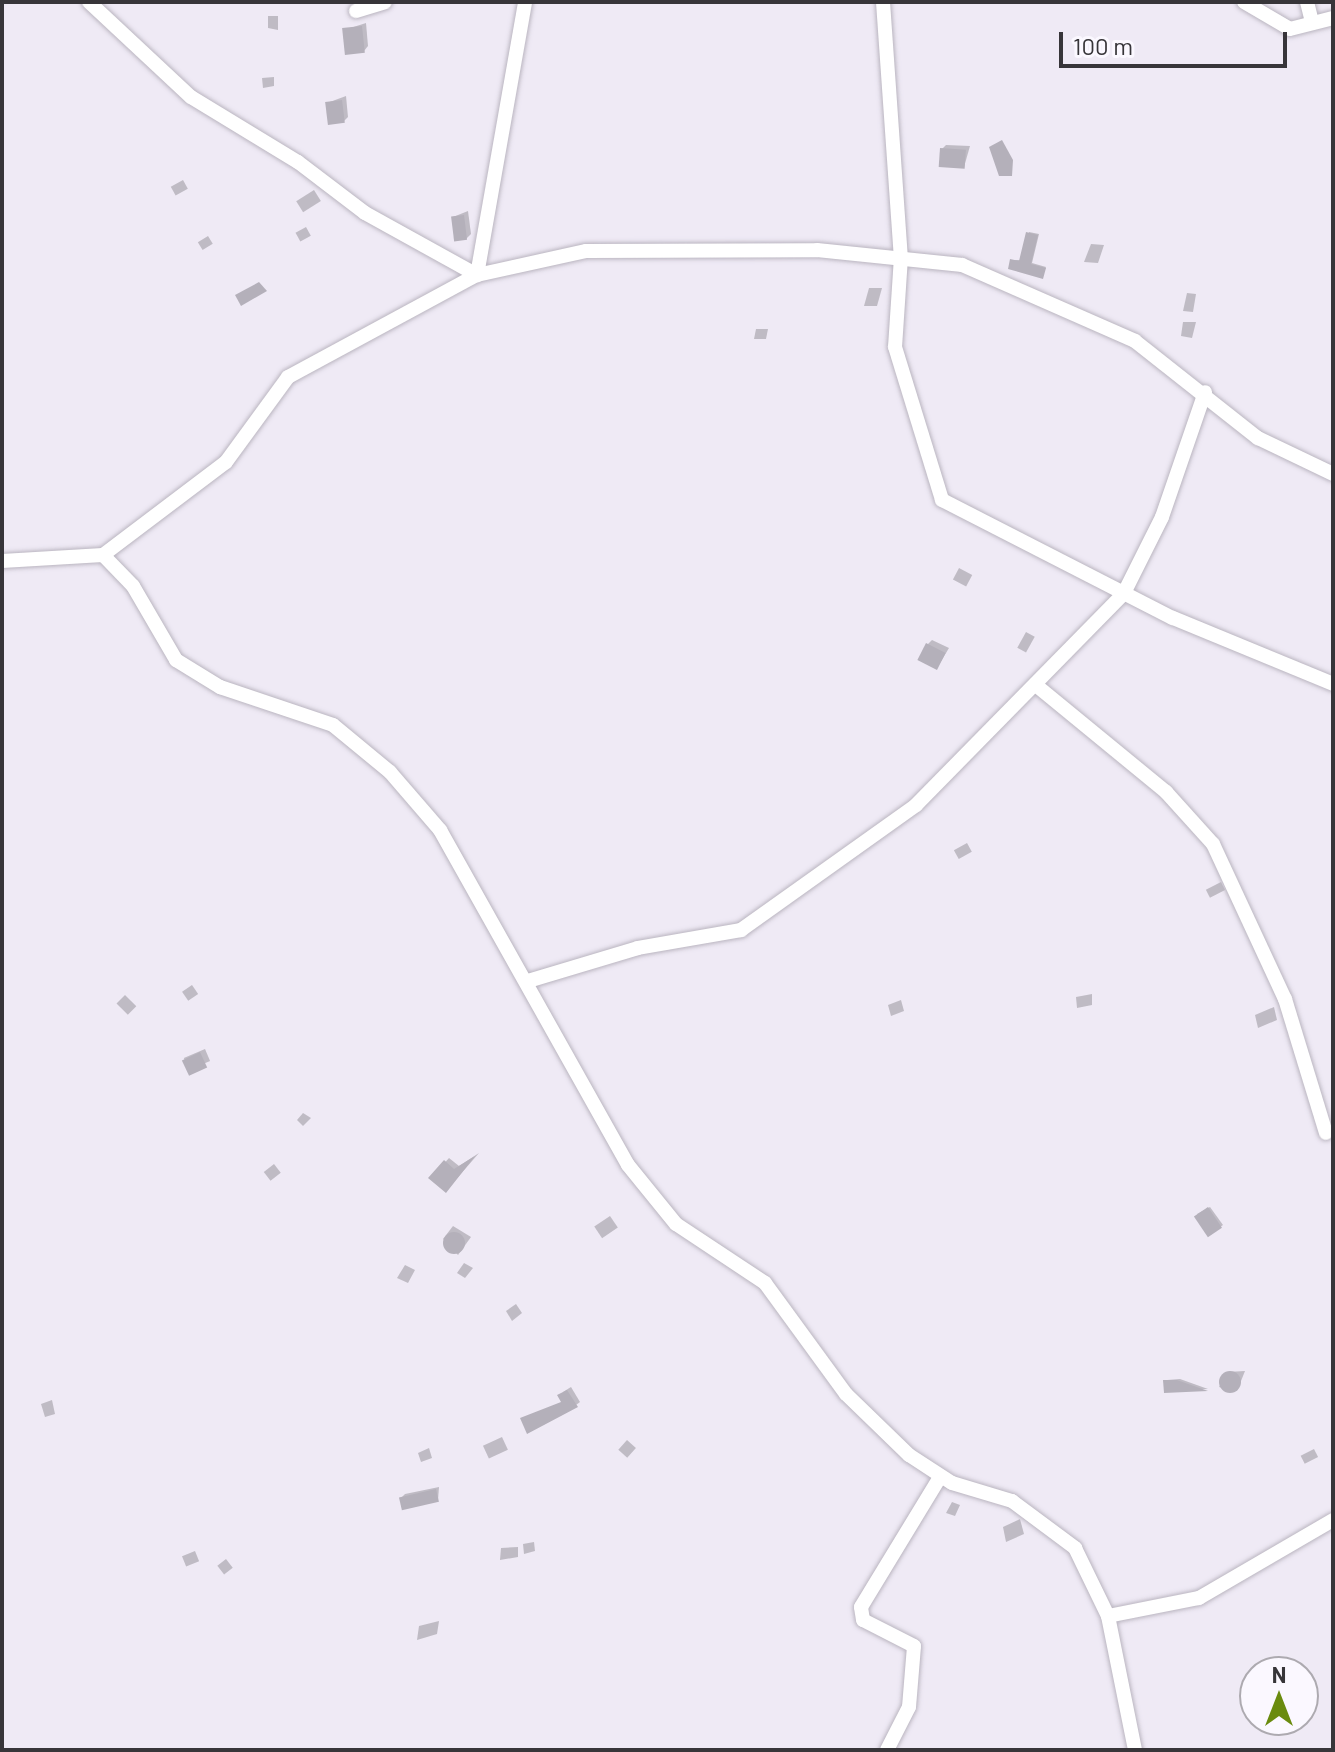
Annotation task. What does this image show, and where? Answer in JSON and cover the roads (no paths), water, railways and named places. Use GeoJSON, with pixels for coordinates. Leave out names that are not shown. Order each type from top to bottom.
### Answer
{"type":"FeatureCollection","features":[{"type":"Feature","properties":{"kind":"street"},"geometry":{"type":"LineString","coordinates":[[89,2],[191,97],[298,162],[365,213],[477,275]]}},
{"type":"Feature","properties":{"kind":"street"},"geometry":{"type":"LineString","coordinates":[[356,11],[385,2]]}},
{"type":"Feature","properties":{"kind":"street"},"geometry":{"type":"LineString","coordinates":[[477,275],[525,2]]}},
{"type":"Feature","properties":{"kind":"street"},"geometry":{"type":"LineString","coordinates":[[883,2],[901,257],[895,347],[942,500],[1124,593],[1333,684]]}},
{"type":"Feature","properties":{"kind":"street"},"geometry":{"type":"LineString","coordinates":[[1244,2],[1290,29],[1333,18]]}},
{"type":"Feature","properties":{"kind":"street"},"geometry":{"type":"LineString","coordinates":[[1307,2],[1312,22]]}},
{"type":"Feature","properties":{"kind":"street"},"geometry":{"type":"LineString","coordinates":[[2,561],[103,555],[226,462],[288,377],[477,275],[550,256],[628,249],[901,257],[962,265],[1135,341],[1205,392],[1258,438],[1333,474]]}},
{"type":"Feature","properties":{"kind":"street"},"geometry":{"type":"LineString","coordinates":[[528,981],[561,966],[758,922],[916,805],[1037,686],[1124,593],[1162,517],[1205,392]]}},
{"type":"Feature","properties":{"kind":"street"},"geometry":{"type":"LineString","coordinates":[[103,555],[133,586],[176,660],[220,687],[315,715],[390,772],[440,830],[645,1188],[685,1231],[765,1283],[846,1394],[940,1477],[1012,1501],[1059,1535],[1092,1571],[1108,1616],[1135,1750]]}},
{"type":"Feature","properties":{"kind":"street"},"geometry":{"type":"LineString","coordinates":[[1037,686],[1166,792],[1213,844],[1285,999],[1326,1133]]}},
{"type":"Feature","properties":{"kind":"street"},"geometry":{"type":"LineString","coordinates":[[887,1750],[909,1707],[914,1646],[863,1620],[861,1607],[940,1477]]}},
{"type":"Feature","properties":{"kind":"street"},"geometry":{"type":"LineString","coordinates":[[1108,1616],[1199,1598],[1333,1520]]}}]}
